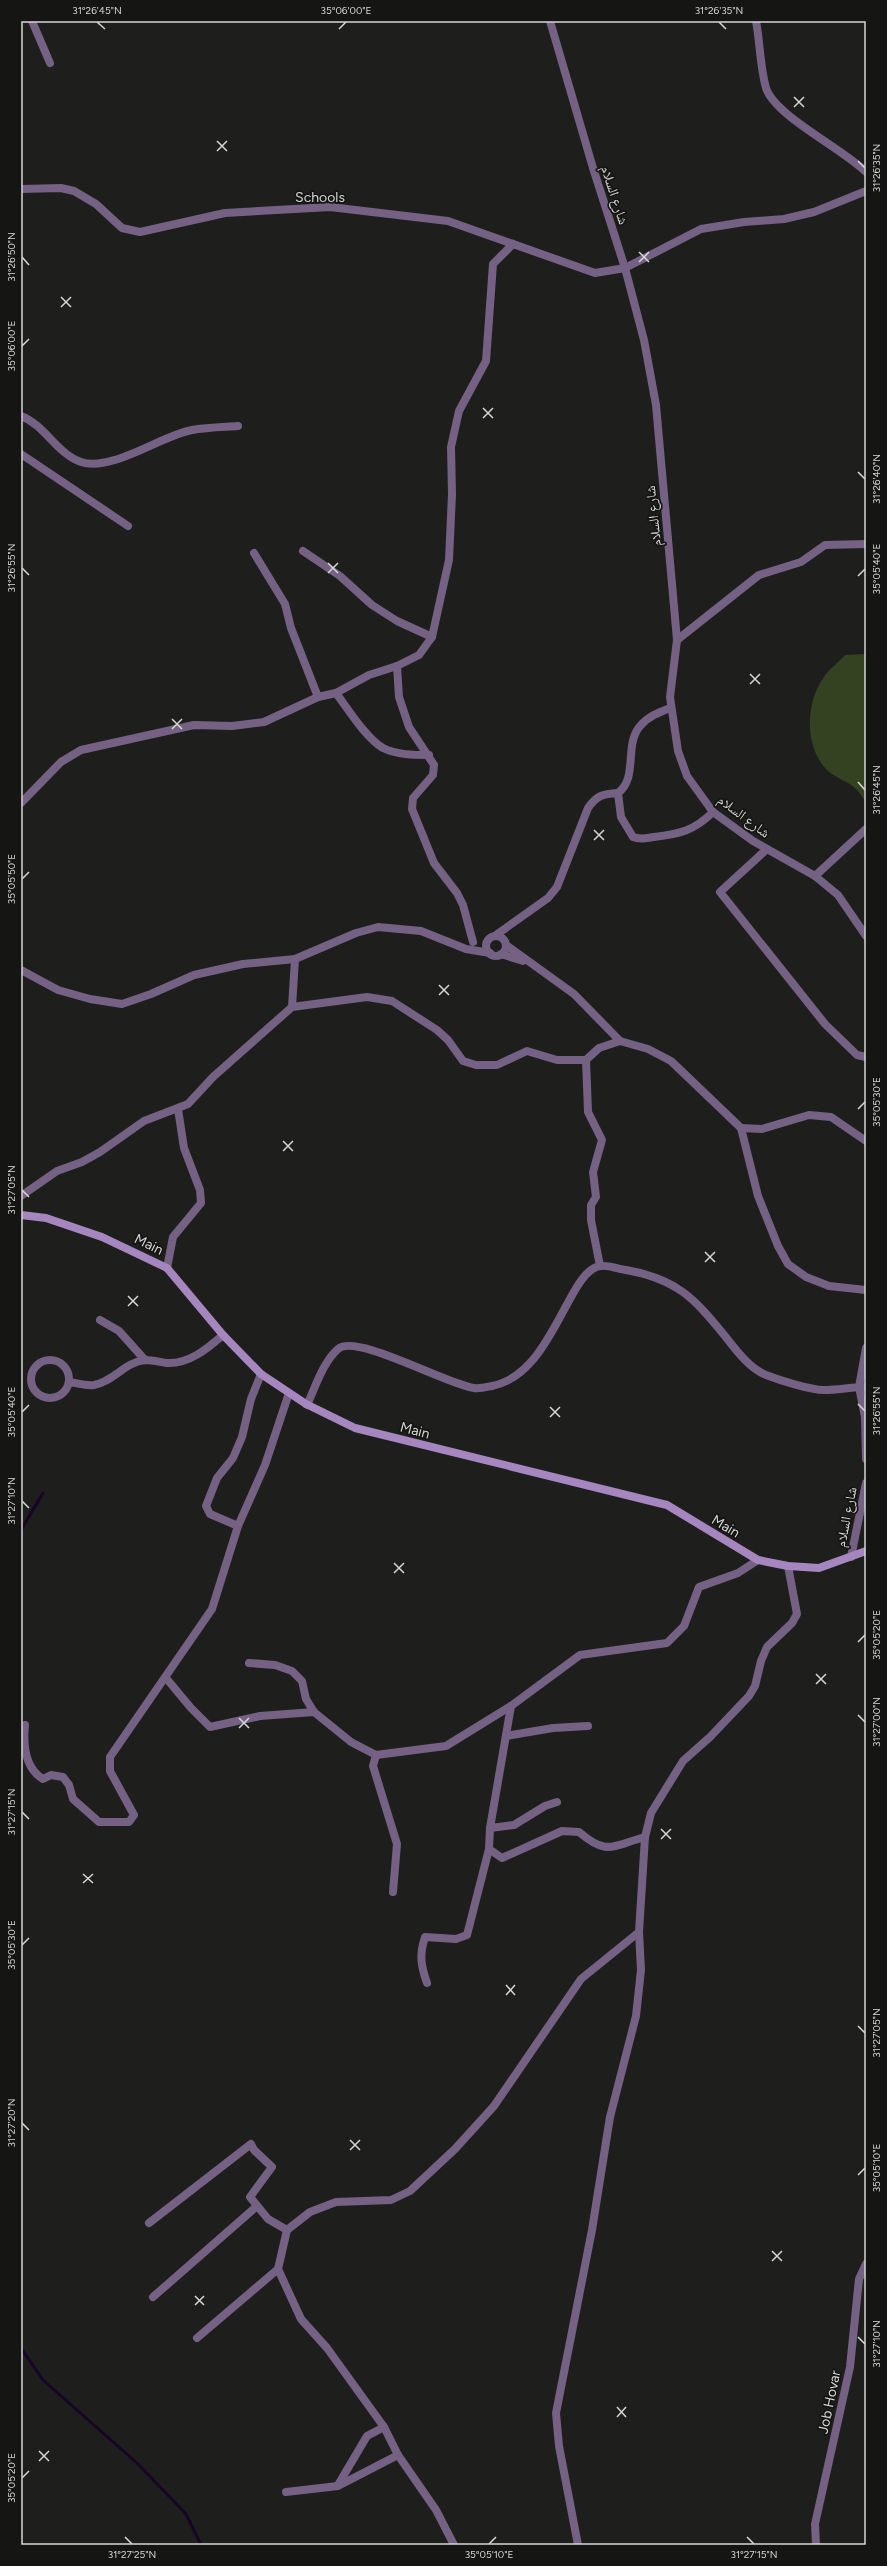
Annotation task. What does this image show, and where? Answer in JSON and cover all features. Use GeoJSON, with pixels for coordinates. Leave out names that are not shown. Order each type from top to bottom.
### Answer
{"type":"FeatureCollection","features":[{"type":"Feature","properties":{"kind":"main road","name":"Main"},"geometry":{"type":"LineString","coordinates":[[21,1215],[46,1218],[102,1237],[167,1268],[222,1335],[261,1374],[307,1405],[355,1428],[667,1505],[758,1560],[788,1566],[819,1568],[866,1551]]}},
{"type":"Feature","properties":{"kind":"street"},"geometry":{"type":"LineString","coordinates":[[32,21],[50,63]]}},
{"type":"Feature","properties":{"kind":"street","name":"شارع السلام"},"geometry":{"type":"LineString","coordinates":[[550,21],[593,168],[625,268],[644,340],[656,405],[677,640],[672,668],[670,708],[678,751],[687,776],[713,812],[767,849],[815,876],[838,895],[866,936]]}},
{"type":"Feature","properties":{"kind":"street"},"geometry":{"type":"LineString","coordinates":[[756,21],[766,88],[771,99],[792,119],[836,147],[866,172]]}},
{"type":"Feature","properties":{"kind":"street","name":"Schools"},"geometry":{"type":"LineString","coordinates":[[21,189],[61,188],[74,191],[96,204],[122,228],[140,232],[225,213],[330,207],[448,220],[595,273],[625,268],[701,229],[744,222],[784,219],[814,212],[866,191]]}},
{"type":"Feature","properties":{"kind":"street"},"geometry":{"type":"LineString","coordinates":[[21,804],[61,762],[81,750],[194,725],[232,726],[264,722],[318,698],[336,693],[369,675],[397,666],[419,654],[432,637],[449,560],[452,494],[451,447],[459,411],[486,361],[493,264],[513,244]]}},
{"type":"Feature","properties":{"kind":"street"},"geometry":{"type":"LineString","coordinates":[[21,416],[35,423],[73,458],[87,463],[99,464],[192,430],[238,426]]}},
{"type":"Feature","properties":{"kind":"street"},"geometry":{"type":"LineString","coordinates":[[21,454],[128,526]]}},
{"type":"Feature","properties":{"kind":"street"},"geometry":{"type":"LineString","coordinates":[[677,640],[759,575],[801,562],[825,545],[866,544]]}},
{"type":"Feature","properties":{"kind":"street"},"geometry":{"type":"LineString","coordinates":[[303,551],[340,576],[372,604],[398,621],[432,637]]}},
{"type":"Feature","properties":{"kind":"street"},"geometry":{"type":"LineString","coordinates":[[254,553],[285,604],[290,628],[318,698]]}},
{"type":"Feature","properties":{"kind":"street"},"geometry":{"type":"LineString","coordinates":[[397,666],[400,697],[409,726],[434,765],[433,774],[413,798],[412,809],[434,863],[460,899],[473,942]]}},
{"type":"Feature","properties":{"kind":"street"},"geometry":{"type":"LineString","coordinates":[[336,693],[358,723],[383,747],[403,754],[429,756]]}},
{"type":"Feature","properties":{"kind":"street"},"geometry":{"type":"LineString","coordinates":[[670,708],[651,717],[641,725],[635,735],[630,753],[627,782],[618,793],[621,817],[633,837],[640,840],[681,834],[704,821],[713,812]]}},
{"type":"Feature","properties":{"kind":"street"},"geometry":{"type":"LineString","coordinates":[[490,953],[487,949],[486,943],[490,937],[496,935],[513,924],[548,898],[557,887],[580,826],[595,798],[602,794],[618,793]]}},
{"type":"Feature","properties":{"kind":"street"},"geometry":{"type":"LineString","coordinates":[[815,876],[866,829]]}},
{"type":"Feature","properties":{"kind":"street"},"geometry":{"type":"LineString","coordinates":[[767,849],[720,892],[825,1024],[857,1055],[866,1057]]}},
{"type":"Feature","properties":{"kind":"street"},"geometry":{"type":"LineString","coordinates":[[501,954],[513,924]]}},
{"type":"Feature","properties":{"kind":"street"},"geometry":{"type":"LineString","coordinates":[[21,970],[58,990],[90,1000],[122,1004],[152,994],[194,975],[244,964],[295,959],[356,933],[378,927],[421,931],[442,938],[466,949],[501,954],[530,964]]}},
{"type":"Feature","properties":{"kind":"street"},"geometry":{"type":"LineString","coordinates":[[496,935],[530,964],[574,994],[620,1041],[648,1049],[671,1061],[741,1128],[758,1196],[778,1246],[788,1264],[806,1277],[829,1286],[866,1290]]}},
{"type":"Feature","properties":{"kind":"street"},"geometry":{"type":"LineString","coordinates":[[442,938],[486,943]]}},
{"type":"Feature","properties":{"kind":"street"},"geometry":{"type":"LineString","coordinates":[[292,1007],[295,959]]}},
{"type":"Feature","properties":{"kind":"street"},"geometry":{"type":"LineString","coordinates":[[21,1196],[57,1170],[82,1162],[100,1152],[144,1121],[178,1109],[193,1101],[213,1077],[292,1007],[358,998],[388,1000],[425,1021],[448,1040],[463,1061],[476,1065],[497,1065],[527,1051],[558,1060],[586,1060],[600,1048],[620,1041]]}},
{"type":"Feature","properties":{"kind":"street"},"geometry":{"type":"LineString","coordinates":[[586,1060],[588,1112],[602,1140],[593,1172],[596,1197],[591,1205],[591,1220],[600,1266]]}},
{"type":"Feature","properties":{"kind":"street"},"geometry":{"type":"LineString","coordinates":[[167,1268],[173,1237],[201,1203],[200,1190],[184,1148],[178,1109]]}},
{"type":"Feature","properties":{"kind":"street"},"geometry":{"type":"LineString","coordinates":[[741,1128],[762,1129],[809,1115],[832,1117],[866,1141]]}},
{"type":"Feature","properties":{"kind":"street"},"geometry":{"type":"LineString","coordinates":[[307,1405],[331,1358],[344,1346],[354,1345],[474,1388],[492,1386],[511,1379],[530,1365],[546,1344],[577,1286],[588,1272],[600,1266],[635,1272],[668,1281],[688,1294],[694,1299],[744,1359],[764,1375],[822,1390],[863,1387]]}},
{"type":"Feature","properties":{"kind":"street"},"geometry":{"type":"LineString","coordinates":[[100,1320],[119,1331],[145,1360]]}},
{"type":"Feature","properties":{"kind":"street"},"geometry":{"type":"LineString","coordinates":[[70,1382],[93,1386],[108,1381],[127,1366],[145,1360],[168,1363],[190,1358],[209,1348],[222,1335]]}},
{"type":"Feature","properties":{"kind":"street"},"geometry":{"type":"LineString","coordinates":[[866,1348],[863,1387],[866,1459]]}},
{"type":"Feature","properties":{"kind":"street"},"geometry":{"type":"LineString","coordinates":[[54,1359],[66,1367],[70,1382],[62,1395],[47,1398],[34,1390],[31,1375],[39,1363],[54,1359]]}},
{"type":"Feature","properties":{"kind":"street"},"geometry":{"type":"LineString","coordinates":[[238,1526],[210,1514],[206,1506],[217,1478],[233,1458],[242,1437],[251,1399],[261,1374]]}},
{"type":"Feature","properties":{"kind":"street"},"geometry":{"type":"LineString","coordinates":[[25,1725],[24,1740],[35,1774],[43,1779],[51,1775],[63,1778],[69,1785],[73,1799],[99,1822],[129,1822],[134,1815],[110,1771],[110,1757],[166,1678],[212,1609],[238,1526],[265,1465],[289,1393]]}},
{"type":"Feature","properties":{"kind":"street","name":"شارع السلام"},"geometry":{"type":"LineString","coordinates":[[851,1557],[866,1483]]}},
{"type":"Feature","properties":{"kind":"street"},"geometry":{"type":"LineString","coordinates":[[249,1663],[275,1665],[292,1672],[302,1681],[306,1699],[314,1712],[351,1742],[376,1755],[446,1746],[511,1706],[580,1655],[666,1643],[684,1626],[699,1587],[738,1574],[758,1560]]}},
{"type":"Feature","properties":{"kind":"street"},"geometry":{"type":"LineString","coordinates":[[578,2545],[559,2446],[556,2413],[592,2230],[610,2117],[636,2016],[641,1970],[639,1932],[645,1837],[651,1813],[667,1784],[683,1761],[743,1705],[755,1686],[761,1661],[767,1647],[792,1623],[797,1614],[788,1566]]}},
{"type":"Feature","properties":{"kind":"street"},"geometry":{"type":"LineString","coordinates":[[166,1678],[191,1708],[210,1727],[260,1716],[314,1712]]}},
{"type":"Feature","properties":{"kind":"street"},"geometry":{"type":"LineString","coordinates":[[427,1983],[421,1965],[421,1949],[425,1937],[456,1939],[467,1935],[489,1850],[490,1828],[511,1706]]}},
{"type":"Feature","properties":{"kind":"street"},"geometry":{"type":"LineString","coordinates":[[506,1736],[553,1728],[588,1726]]}},
{"type":"Feature","properties":{"kind":"street"},"geometry":{"type":"LineString","coordinates":[[376,1755],[373,1766],[397,1844],[393,1892]]}},
{"type":"Feature","properties":{"kind":"street"},"geometry":{"type":"LineString","coordinates":[[490,1828],[514,1825],[545,1806],[557,1802]]}},
{"type":"Feature","properties":{"kind":"street"},"geometry":{"type":"LineString","coordinates":[[489,1850],[502,1858],[562,1831],[579,1832],[593,1844],[603,1849],[645,1837]]}},
{"type":"Feature","properties":{"kind":"street"},"geometry":{"type":"LineString","coordinates":[[197,2338],[278,2269],[287,2230],[310,2212],[336,2202],[391,2200],[410,2191],[455,2149],[494,2106],[582,1979],[639,1932]]}},
{"type":"Feature","properties":{"kind":"street"},"geometry":{"type":"LineString","coordinates":[[149,2223],[251,2144],[254,2150],[272,2166],[260,2185],[251,2194],[257,2206],[273,2222],[287,2230]]}},
{"type":"Feature","properties":{"kind":"street"},"geometry":{"type":"LineString","coordinates":[[153,2297],[257,2206]]}},
{"type":"Feature","properties":{"kind":"street","name":"Job Hovar"},"geometry":{"type":"LineString","coordinates":[[816,2545],[815,2524],[850,2367],[859,2279],[866,2264]]}},
{"type":"Feature","properties":{"kind":"street"},"geometry":{"type":"LineString","coordinates":[[278,2269],[301,2319],[327,2348],[384,2427],[398,2455],[436,2510],[454,2545]]}},
{"type":"Feature","properties":{"kind":"street"},"geometry":{"type":"LineString","coordinates":[[338,2486],[367,2436],[384,2427]]}},
{"type":"Feature","properties":{"kind":"street"},"geometry":{"type":"LineString","coordinates":[[286,2492],[338,2486],[398,2455]]}},
{"type":"Feature","properties":{"kind":"green space"},"geometry":{"type":"Polygon","coordinates":[[[866,654],[866,802],[854,787],[828,771],[820,761],[811,738],[810,725],[813,699],[826,674],[845,655],[866,654]]]}},
{"type":"Feature","properties":{"kind":"waterway"},"geometry":{"type":"LineString","coordinates":[[21,1530],[43,1493]]}},
{"type":"Feature","properties":{"kind":"waterway"},"geometry":{"type":"LineString","coordinates":[[21,2348],[43,2380],[138,2464],[186,2514],[201,2545]]}}]}
